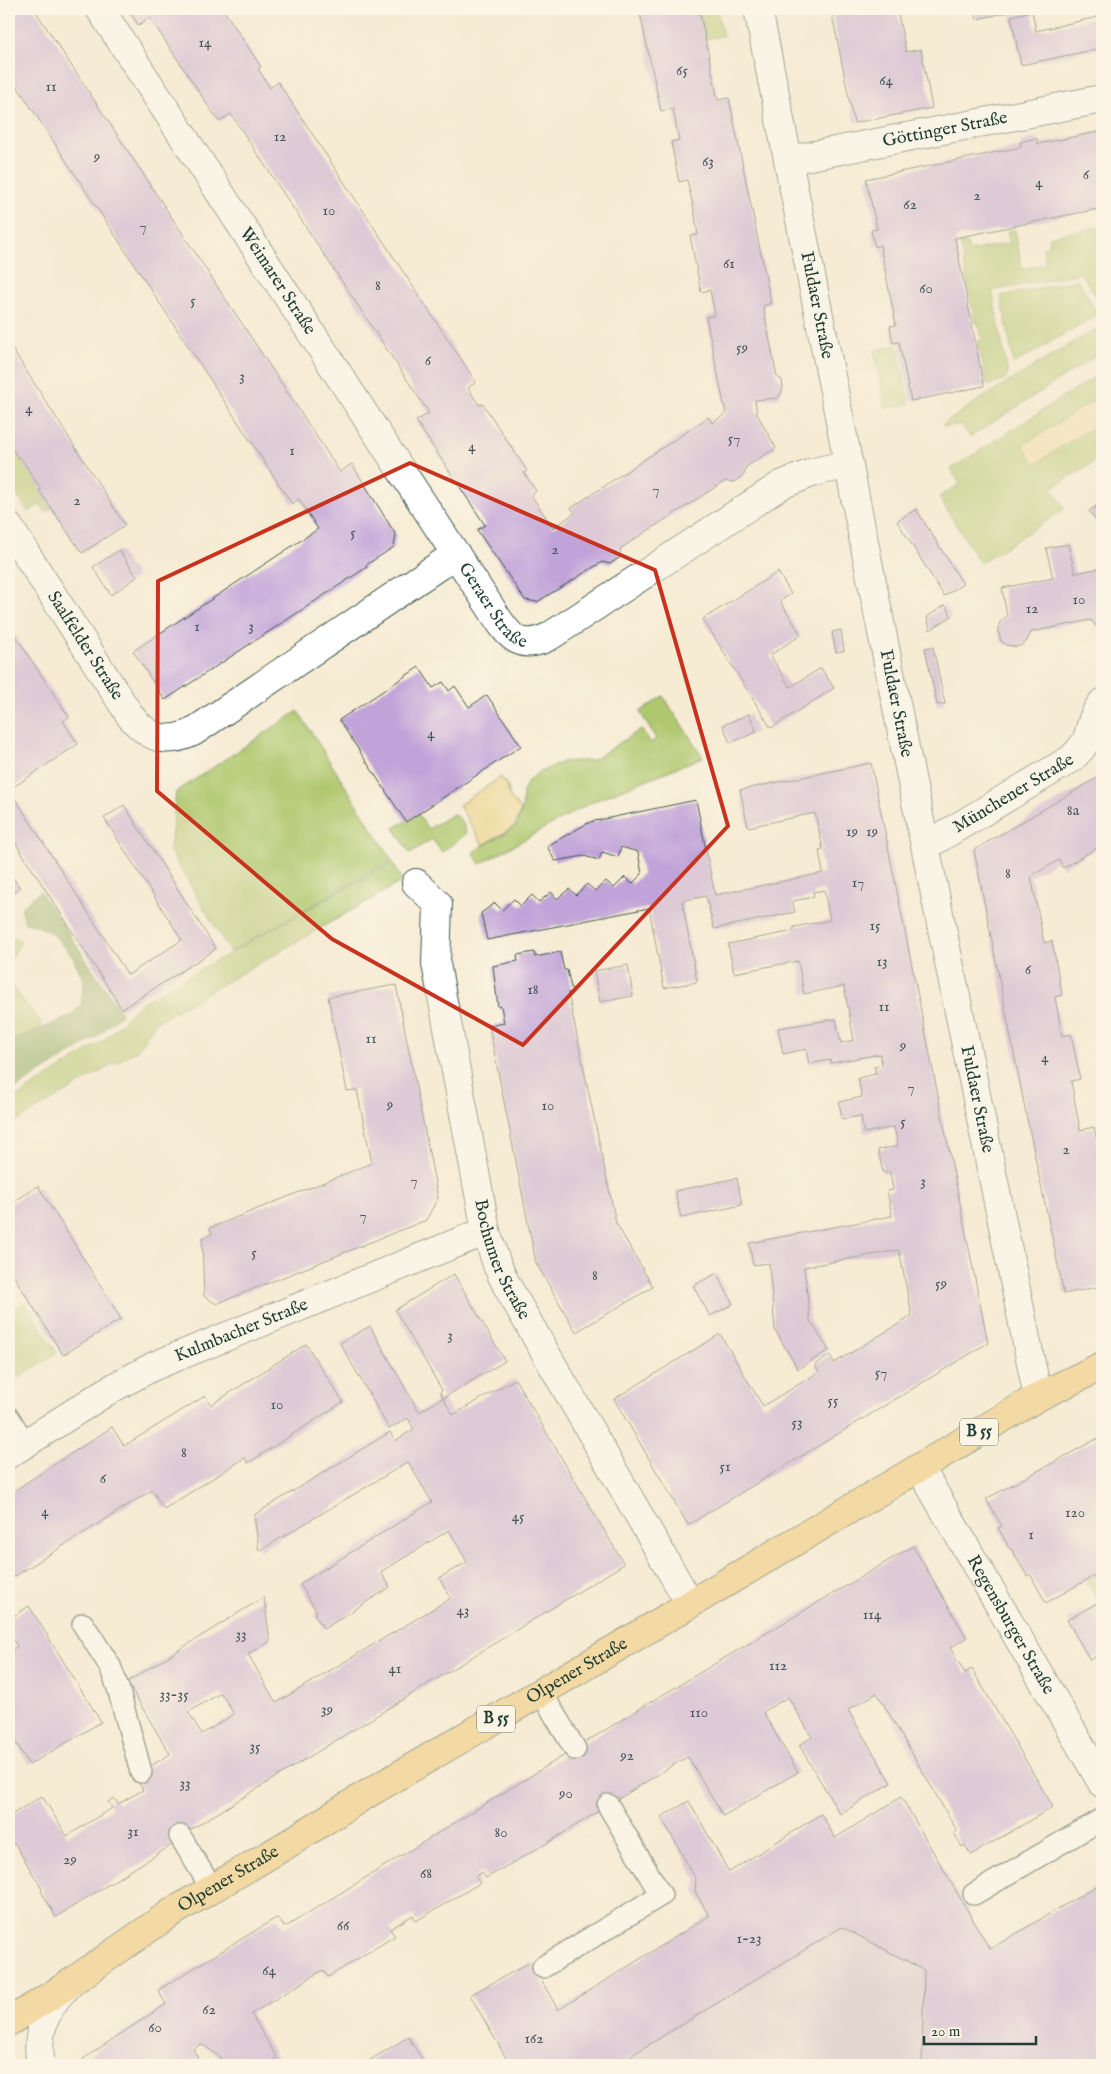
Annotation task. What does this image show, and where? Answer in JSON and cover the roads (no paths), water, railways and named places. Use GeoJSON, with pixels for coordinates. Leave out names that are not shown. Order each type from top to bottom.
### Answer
{"type":"FeatureCollection","features":[{"type":"Feature","properties":{"kind":"main road","name":"Olpener Straße"},"geometry":{"type":"LineString","coordinates":[[9,2022],[78,1978],[139,1934],[362,1797],[1038,1397],[1102,1366]]}},
{"type":"Feature","properties":{"kind":"street","name":"Weimarer Straße"},"geometry":{"type":"LineString","coordinates":[[100,9],[456,554]]}},
{"type":"Feature","properties":{"kind":"street","name":"Fuldaer Straße"},"geometry":{"type":"LineString","coordinates":[[758,9],[1038,1397]]}},
{"type":"Feature","properties":{"kind":"street","name":"Göttinger Straße"},"geometry":{"type":"LineString","coordinates":[[788,160],[1102,99]]}},
{"type":"Feature","properties":{"kind":"street","name":"Geraer Straße"},"geometry":{"type":"LineString","coordinates":[[180,738],[193,732],[284,672],[456,554],[510,635],[526,643],[534,643],[566,626],[781,485],[814,472],[849,464]]}},
{"type":"Feature","properties":{"kind":"street","name":"Saalfelder Straße"},"geometry":{"type":"LineString","coordinates":[[9,528],[131,717],[150,735],[180,738]]}},
{"type":"Feature","properties":{"kind":"street","name":"Münchener Straße"},"geometry":{"type":"LineString","coordinates":[[926,846],[1072,759],[1082,749],[1096,711],[1102,703]]}},
{"type":"Feature","properties":{"kind":"street","name":"Bochumer Straße"},"geometry":{"type":"LineString","coordinates":[[416,883],[438,904],[436,964],[486,1231],[497,1265],[507,1286],[690,1604]]}},
{"type":"Feature","properties":{"kind":"street","name":"Kulmbacher Straße"},"geometry":{"type":"LineString","coordinates":[[17,1449],[109,1390],[154,1366],[486,1231]]}},
{"type":"Feature","properties":{"kind":"street","name":"Regensburger Straße"},"geometry":{"type":"LineString","coordinates":[[920,1468],[1102,1783]]}},
{"type":"Feature","properties":{"kind":"street"},"geometry":{"type":"LineString","coordinates":[[42,2065],[39,2041],[44,2017],[55,2000],[78,1978]]}},
{"type":"Feature","properties":{"kind":"lane"},"geometry":{"type":"LineString","coordinates":[[9,1418],[17,1449]]}},
{"type":"Feature","properties":{"kind":"lane"},"geometry":{"type":"LineString","coordinates":[[83,1624],[110,1666],[142,1772]]}},
{"type":"Feature","properties":{"kind":"lane"},"geometry":{"type":"LineString","coordinates":[[542,1692],[575,1748]]}},
{"type":"Feature","properties":{"kind":"lane"},"geometry":{"type":"LineString","coordinates":[[543,1967],[661,1894],[608,1805]]}},
{"type":"Feature","properties":{"kind":"lane"},"geometry":{"type":"LineString","coordinates":[[974,1894],[1102,1819]]}},
{"type":"Feature","properties":{"kind":"lane"},"geometry":{"type":"LineString","coordinates":[[180,1836],[212,1889]]}}]}
